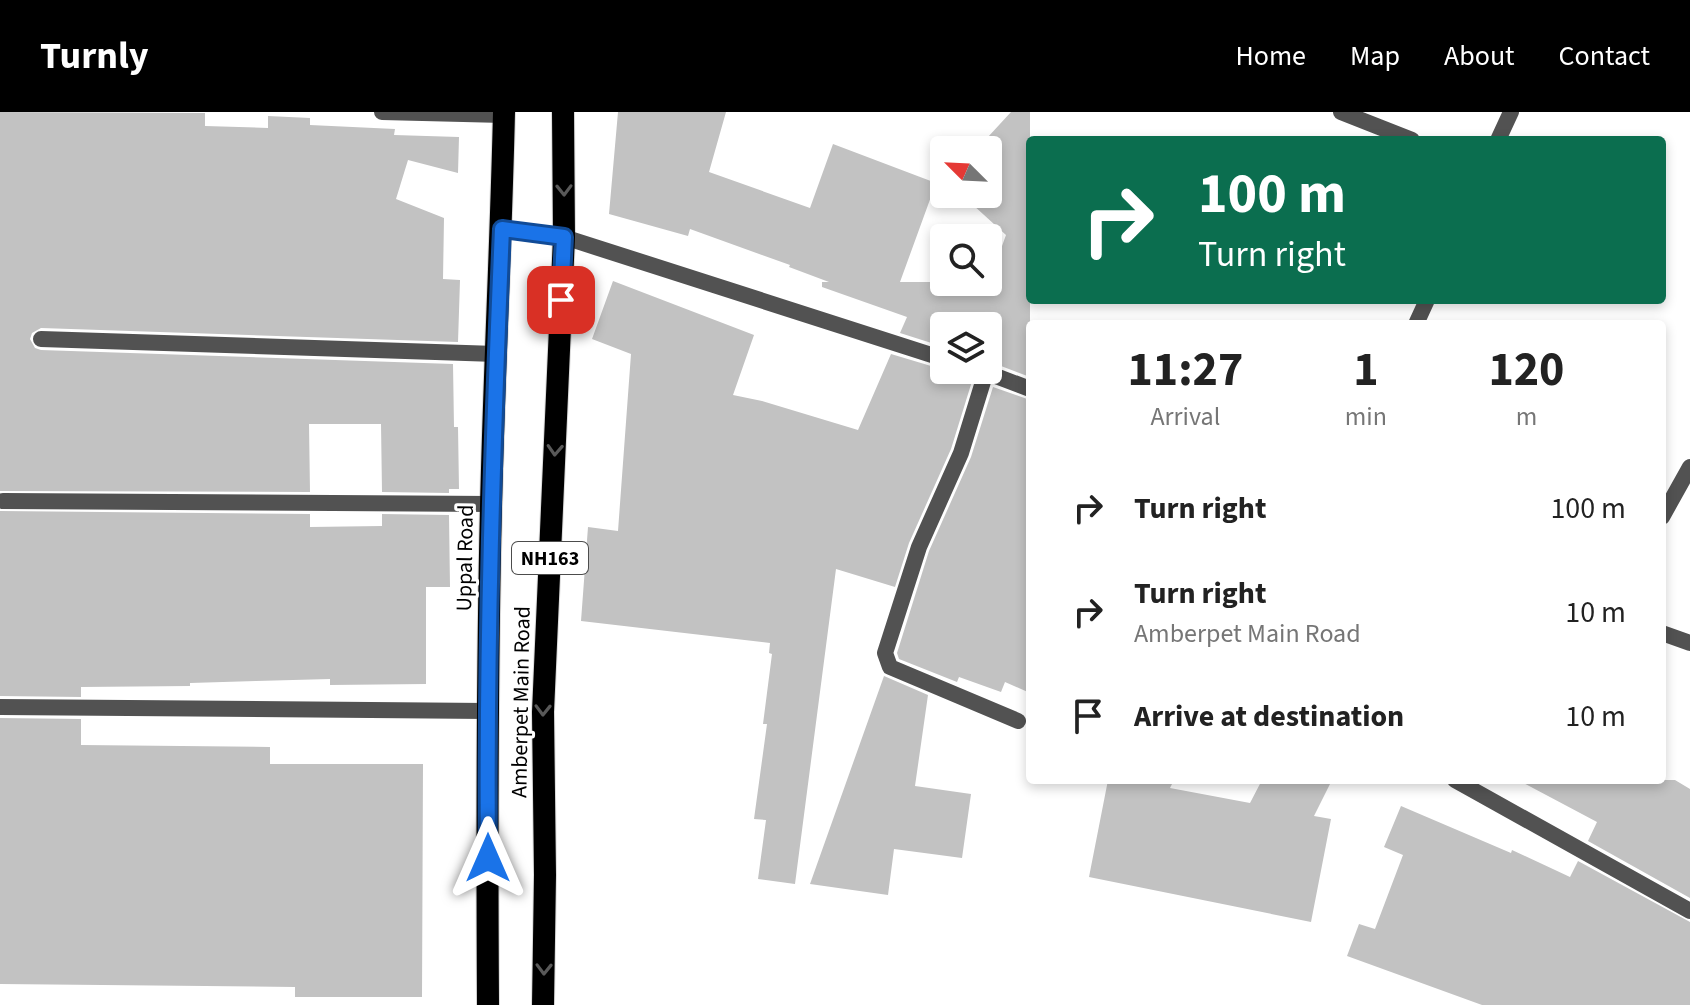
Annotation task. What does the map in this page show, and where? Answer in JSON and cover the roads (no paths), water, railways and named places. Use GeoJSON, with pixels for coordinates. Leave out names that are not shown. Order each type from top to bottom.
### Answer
{"type":"FeatureCollection","features":[{"type":"Feature","properties":{"kind":"highway","name":"Amberpet Main Road"},"geometry":{"type":"LineString","coordinates":[[543,1005],[543,712],[564,237],[563,112]]}},
{"type":"Feature","properties":{"kind":"highway","name":"Uppal Road"},"geometry":{"type":"LineString","coordinates":[[488,1005],[487,711],[504,114]]}},
{"type":"Feature","properties":{"kind":"street"},"geometry":{"type":"LineString","coordinates":[[382,112],[504,114]]}},
{"type":"Feature","properties":{"kind":"street"},"geometry":{"type":"LineString","coordinates":[[1341,112],[1402,136]]}},
{"type":"Feature","properties":{"kind":"street"},"geometry":{"type":"LineString","coordinates":[[1500,136],[1511,112]]}},
{"type":"Feature","properties":{"kind":"street"},"geometry":{"type":"LineString","coordinates":[[502,229],[564,237],[930,355]]}},
{"type":"Feature","properties":{"kind":"street"},"geometry":{"type":"LineString","coordinates":[[41,339],[496,354]]}},
{"type":"Feature","properties":{"kind":"street"},"geometry":{"type":"LineString","coordinates":[[1002,378],[1026,387]]}},
{"type":"Feature","properties":{"kind":"street"},"geometry":{"type":"LineString","coordinates":[[980,384],[961,453],[919,547],[885,653],[890,667],[1018,721]]}},
{"type":"Feature","properties":{"kind":"street"},"geometry":{"type":"LineString","coordinates":[[1666,510],[1690,467]]}},
{"type":"Feature","properties":{"kind":"street"},"geometry":{"type":"LineString","coordinates":[[3,501],[491,504]]}},
{"type":"Feature","properties":{"kind":"street"},"geometry":{"type":"LineString","coordinates":[[1666,634],[1690,643]]}},
{"type":"Feature","properties":{"kind":"street"},"geometry":{"type":"LineString","coordinates":[[0,707],[487,711]]}},
{"type":"Feature","properties":{"kind":"street"},"geometry":{"type":"LineString","coordinates":[[1462,784],[1690,911]]}}]}
